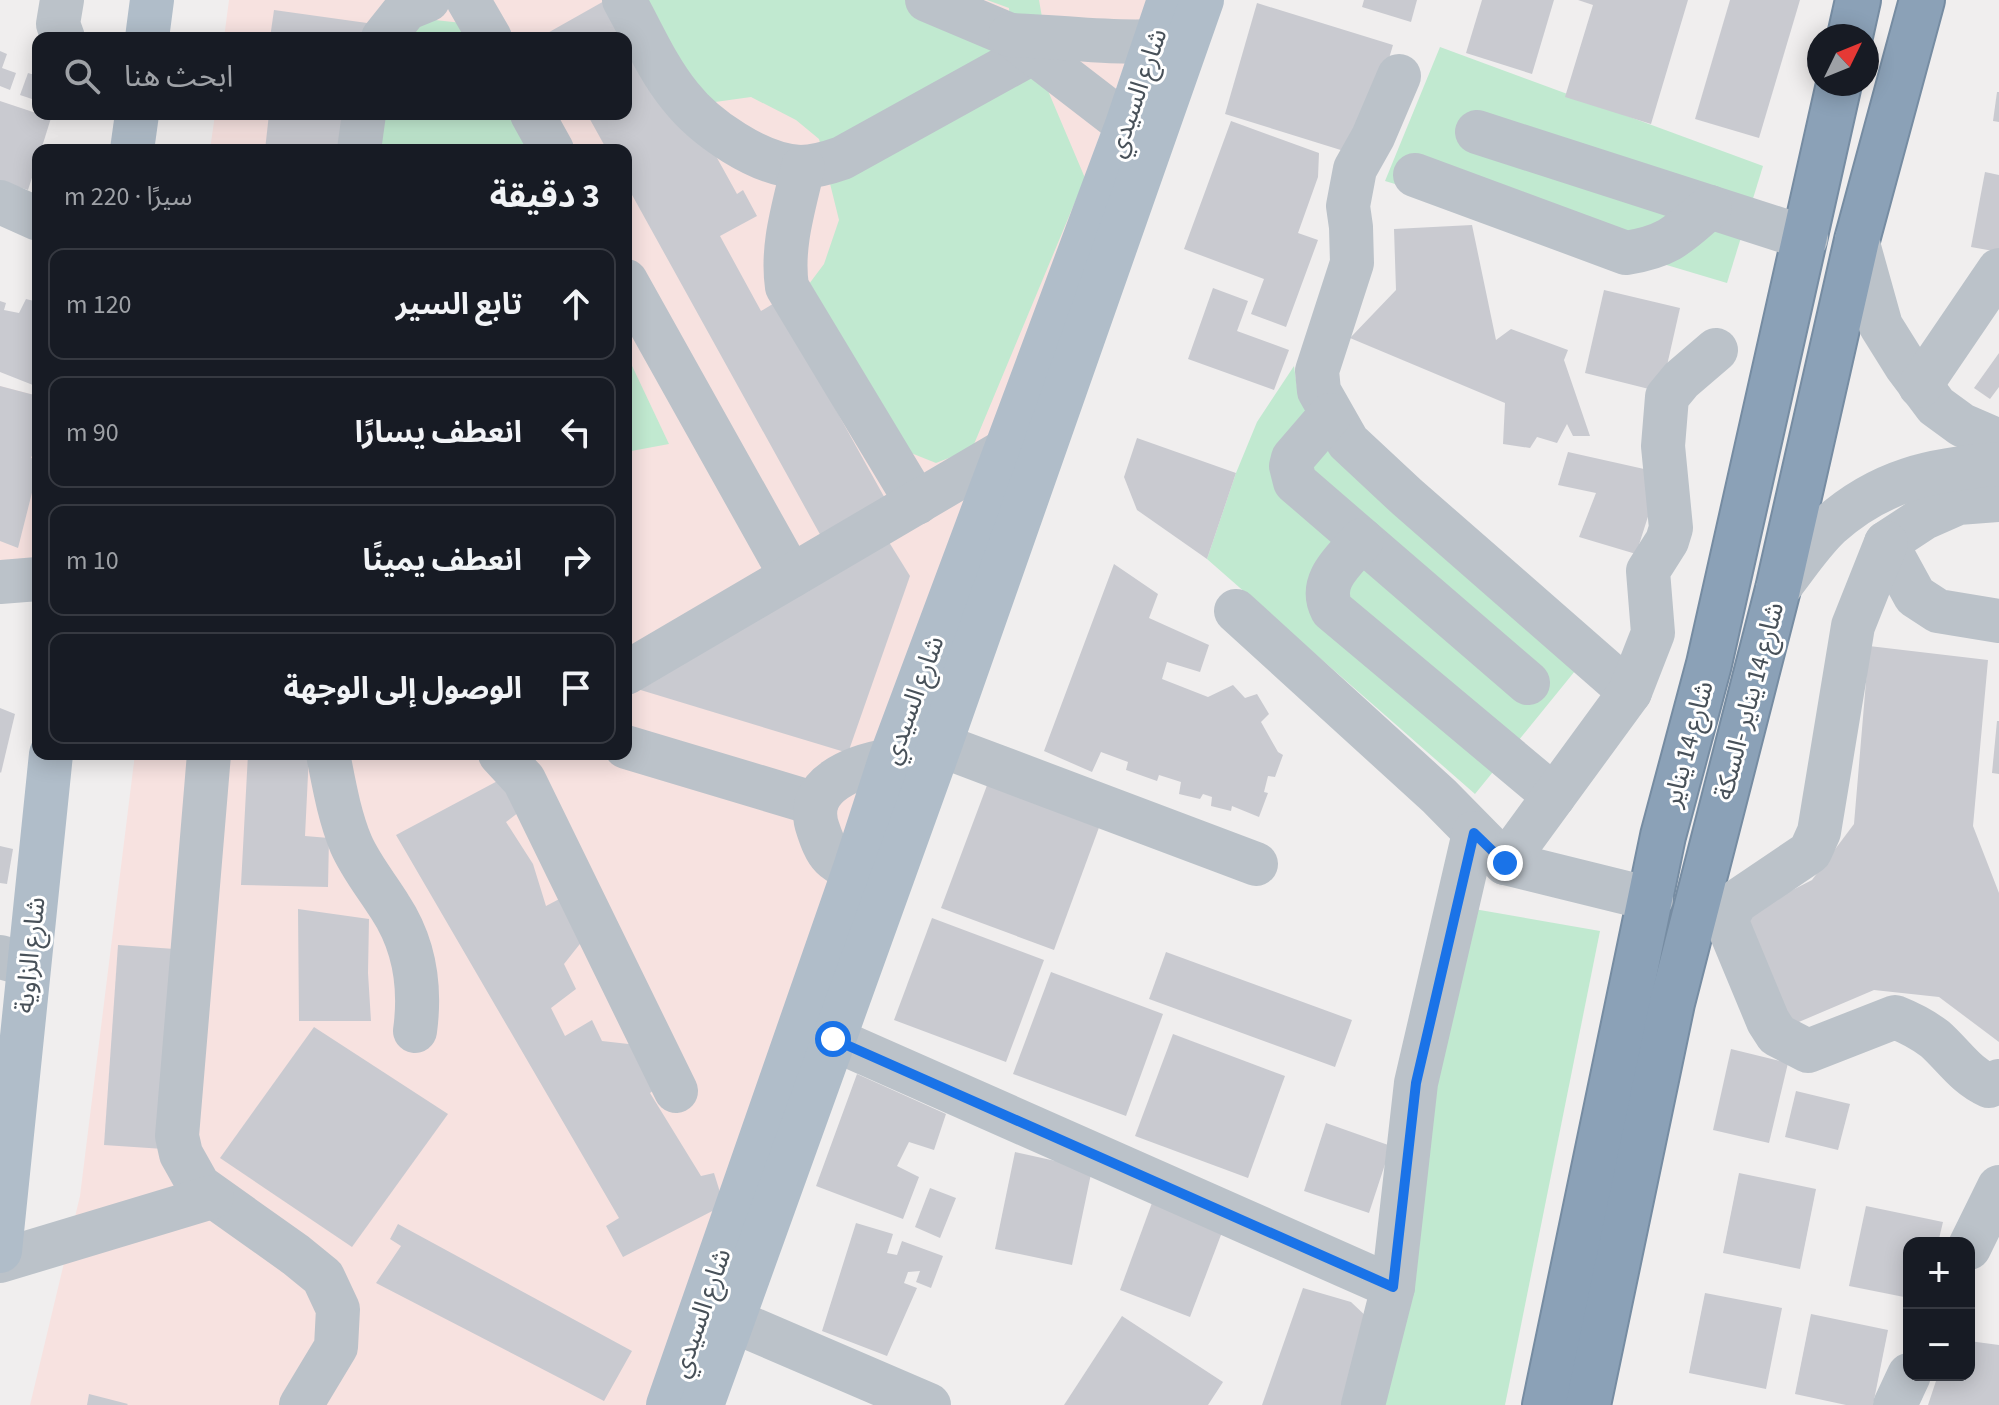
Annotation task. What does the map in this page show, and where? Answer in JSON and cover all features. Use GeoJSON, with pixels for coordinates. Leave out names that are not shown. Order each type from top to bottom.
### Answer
{"type":"FeatureCollection","features":[{"type":"Feature","properties":{"kind":"highway"},"geometry":{"type":"LineString","coordinates":[[1835,0],[1838,24]]}},
{"type":"Feature","properties":{"kind":"highway"},"geometry":{"type":"LineString","coordinates":[[1853,24],[1858,0]]}},
{"type":"Feature","properties":{"kind":"highway","name":"شارع 14 يناير -السكة"},"geometry":{"type":"LineString","coordinates":[[1588,1405],[1672,1003],[1778,589],[1857,240],[1922,0]]}},
{"type":"Feature","properties":{"kind":"highway","name":"شارع 14 يناير"},"geometry":{"type":"LineString","coordinates":[[1545,1405],[1663,836],[1709,664],[1836,96]]}},
{"type":"Feature","properties":{"kind":"main road"},"geometry":{"type":"LineString","coordinates":[[148,32],[152,0]]}},
{"type":"Feature","properties":{"kind":"main road","name":"شارع السيدي"},"geometry":{"type":"LineString","coordinates":[[695,1404],[890,760],[1127,125],[1169,0]]}},
{"type":"Feature","properties":{"kind":"main road","name":"شارع السيدي"},"geometry":{"type":"LineString","coordinates":[[695,1404],[731,1320],[940,745],[1202,0]]}},
{"type":"Feature","properties":{"kind":"main road"},"geometry":{"type":"LineString","coordinates":[[133,144],[136,120]]}},
{"type":"Feature","properties":{"kind":"main road","name":"شارع الزاوية"},"geometry":{"type":"LineString","coordinates":[[0,1251],[14,961],[50,760]]}},
{"type":"Feature","properties":{"kind":"street"},"geometry":{"type":"LineString","coordinates":[[61,32],[58,24],[62,0]]}},
{"type":"Feature","properties":{"kind":"street"},"geometry":{"type":"LineString","coordinates":[[388,32],[406,9],[428,0]]}},
{"type":"Feature","properties":{"kind":"street"},"geometry":{"type":"LineString","coordinates":[[468,0],[487,32]]}},
{"type":"Feature","properties":{"kind":"street"},"geometry":{"type":"LineString","coordinates":[[624,0],[667,79],[695,112],[735,143],[762,157],[803,167],[823,165],[842,158],[1042,31]]}},
{"type":"Feature","properties":{"kind":"street"},"geometry":{"type":"LineString","coordinates":[[927,0],[1042,31],[1122,43],[1155,41]]}},
{"type":"Feature","properties":{"kind":"street"},"geometry":{"type":"LineString","coordinates":[[1042,31],[1127,125]]}},
{"type":"Feature","properties":{"kind":"street"},"geometry":{"type":"LineString","coordinates":[[1399,76],[1373,137],[1355,169],[1348,206],[1352,263],[1317,371],[1319,391],[1348,442],[1630,692]]}},
{"type":"Feature","properties":{"kind":"street"},"geometry":{"type":"LineString","coordinates":[[360,144],[363,120]]}},
{"type":"Feature","properties":{"kind":"street"},"geometry":{"type":"LineString","coordinates":[[535,120],[549,144]]}},
{"type":"Feature","properties":{"kind":"street"},"geometry":{"type":"LineString","coordinates":[[1477,132],[1806,238]]}},
{"type":"Feature","properties":{"kind":"street"},"geometry":{"type":"LineString","coordinates":[[803,167],[786,247],[784,266],[787,287],[917,503]]}},
{"type":"Feature","properties":{"kind":"street"},"geometry":{"type":"LineString","coordinates":[[1415,175],[1626,253],[1655,248],[1675,238],[1710,207]]}},
{"type":"Feature","properties":{"kind":"street"},"geometry":{"type":"LineString","coordinates":[[0,202],[32,216]]}},
{"type":"Feature","properties":{"kind":"street"},"geometry":{"type":"LineString","coordinates":[[1857,240],[1881,326],[1920,386],[1936,406],[1962,425],[1999,441]]}},
{"type":"Feature","properties":{"kind":"street"},"geometry":{"type":"LineString","coordinates":[[1920,386],[1999,270]]}},
{"type":"Feature","properties":{"kind":"street"},"geometry":{"type":"LineString","coordinates":[[632,292],[791,576]]}},
{"type":"Feature","properties":{"kind":"street"},"geometry":{"type":"LineString","coordinates":[[1505,863],[1630,692],[1653,633],[1648,571],[1667,541],[1671,528],[1663,446],[1667,397],[1681,380],[1716,350]]}},
{"type":"Feature","properties":{"kind":"street"},"geometry":{"type":"LineString","coordinates":[[1330,415],[1293,458],[1295,482],[1528,683]]}},
{"type":"Feature","properties":{"kind":"street"},"geometry":{"type":"LineString","coordinates":[[632,669],[1006,450]]}},
{"type":"Feature","properties":{"kind":"street"},"geometry":{"type":"LineString","coordinates":[[1778,589],[1828,527],[1865,499],[1918,474],[1955,467],[1999,464]]}},
{"type":"Feature","properties":{"kind":"street"},"geometry":{"type":"LineString","coordinates":[[1999,500],[1958,503],[1924,518],[1886,543],[1853,626],[1819,832],[1810,852],[1736,902],[1728,916],[1729,927],[1768,1021],[1777,1035],[1808,1051],[1895,1017],[1916,1025],[1936,1040],[1975,1080],[1989,1086],[1999,1081]]}},
{"type":"Feature","properties":{"kind":"street"},"geometry":{"type":"LineString","coordinates":[[1362,540],[1328,581],[1327,601],[1332,610],[1554,796]]}},
{"type":"Feature","properties":{"kind":"street"},"geometry":{"type":"LineString","coordinates":[[1886,543],[1915,596],[1938,611],[1999,621]]}},
{"type":"Feature","properties":{"kind":"street"},"geometry":{"type":"LineString","coordinates":[[0,582],[32,579]]}},
{"type":"Feature","properties":{"kind":"street"},"geometry":{"type":"LineString","coordinates":[[1236,611],[1439,796],[1505,863],[1651,899]]}},
{"type":"Feature","properties":{"kind":"street"},"geometry":{"type":"LineString","coordinates":[[940,745],[1256,864]]}},
{"type":"Feature","properties":{"kind":"street"},"geometry":{"type":"LineString","coordinates":[[632,749],[816,804]]}},
{"type":"Feature","properties":{"kind":"street"},"geometry":{"type":"LineString","coordinates":[[208,760],[177,1136],[189,1172],[212,1197],[323,1277],[338,1309],[336,1347],[301,1405]]}},
{"type":"Feature","properties":{"kind":"street"},"geometry":{"type":"LineString","coordinates":[[329,760],[337,799],[352,845],[401,927],[410,949],[418,987],[415,1031]]}},
{"type":"Feature","properties":{"kind":"street"},"geometry":{"type":"LineString","coordinates":[[506,760],[524,780],[676,1091]]}},
{"type":"Feature","properties":{"kind":"street"},"geometry":{"type":"LineString","coordinates":[[854,871],[831,856],[826,848],[815,822],[816,804],[825,788],[841,775],[862,765],[890,760]]}},
{"type":"Feature","properties":{"kind":"street"},"geometry":{"type":"LineString","coordinates":[[1363,1405],[1393,1287],[1416,1083],[1474,833]]}},
{"type":"Feature","properties":{"kind":"street"},"geometry":{"type":"LineString","coordinates":[[833,1039],[1393,1287]]}},
{"type":"Feature","properties":{"kind":"street"},"geometry":{"type":"LineString","coordinates":[[1974,1237],[1999,1187]]}},
{"type":"Feature","properties":{"kind":"street"},"geometry":{"type":"LineString","coordinates":[[0,1261],[212,1197]]}},
{"type":"Feature","properties":{"kind":"street"},"geometry":{"type":"LineString","coordinates":[[731,1320],[929,1405]]}},
{"type":"Feature","properties":{"kind":"street"},"geometry":{"type":"LineString","coordinates":[[1895,1405],[1906,1381]]}},
{"type":"Feature","properties":{"kind":"shaded area"},"geometry":{"type":"Polygon","coordinates":[[[229,0],[1147,0],[654,1405],[30,1405],[80,1196],[134,760],[632,760],[632,144],[211,144],[214,120],[632,120],[632,32],[225,32],[229,0]]]}},
{"type":"Feature","properties":{"kind":"shaded area"},"geometry":{"type":"Polygon","coordinates":[[[0,386],[32,394],[32,570],[0,572],[0,386]]]}},
{"type":"Feature","properties":{"kind":"green space"},"geometry":{"type":"Polygon","coordinates":[[[624,0],[914,0],[1010,34],[1009,8],[987,0],[1039,0],[1046,40],[1043,79],[1085,178],[972,449],[936,463],[911,453],[800,296],[824,264],[839,220],[819,139],[796,120],[751,97],[708,103],[624,0]]]}},
{"type":"Feature","properties":{"kind":"green space"},"geometry":{"type":"Polygon","coordinates":[[[390,15],[462,23],[467,32],[388,32],[390,15]]]}},
{"type":"Feature","properties":{"kind":"green space"},"geometry":{"type":"Polygon","coordinates":[[[1440,47],[1763,166],[1727,283],[1385,181],[1440,47]]]}},
{"type":"Feature","properties":{"kind":"green space"},"geometry":{"type":"Polygon","coordinates":[[[375,120],[514,120],[525,144],[372,144],[375,120]]]}},
{"type":"Feature","properties":{"kind":"green space"},"geometry":{"type":"Polygon","coordinates":[[[632,366],[669,444],[632,451],[632,366]]]}},
{"type":"Feature","properties":{"kind":"green space"},"geometry":{"type":"Polygon","coordinates":[[[1294,366],[1297,387],[1588,655],[1475,794],[1207,559],[1257,422],[1294,366]]]}},
{"type":"Feature","properties":{"kind":"green space"},"geometry":{"type":"Polygon","coordinates":[[[1474,909],[1600,931],[1505,1405],[1350,1405],[1474,909]]]}},
{"type":"Feature","properties":{"kind":"building"},"geometry":{"type":"Polygon","coordinates":[[[606,0],[629,32],[549,32],[606,0]]]}},
{"type":"Feature","properties":{"kind":"building"},"geometry":{"type":"Polygon","coordinates":[[[1364,0],[1417,0],[1411,22],[1362,7],[1364,0]]]}},
{"type":"Feature","properties":{"kind":"building"},"geometry":{"type":"Polygon","coordinates":[[[1482,0],[1554,0],[1532,74],[1466,53],[1482,0]]]}},
{"type":"Feature","properties":{"kind":"building"},"geometry":{"type":"Polygon","coordinates":[[[1578,0],[1688,0],[1651,124],[1565,97],[1593,5],[1578,0]]]}},
{"type":"Feature","properties":{"kind":"building"},"geometry":{"type":"Polygon","coordinates":[[[1730,0],[1800,0],[1759,138],[1695,119],[1730,0]]]}},
{"type":"Feature","properties":{"kind":"building"},"geometry":{"type":"Polygon","coordinates":[[[1257,3],[1393,45],[1360,156],[1225,114],[1257,3]]]}},
{"type":"Feature","properties":{"kind":"building"},"geometry":{"type":"Polygon","coordinates":[[[274,10],[367,23],[366,32],[271,32],[274,10]]]}},
{"type":"Feature","properties":{"kind":"building"},"geometry":{"type":"Polygon","coordinates":[[[632,36],[706,138],[737,194],[743,190],[757,216],[720,236],[761,311],[776,302],[892,511],[827,547],[632,195],[632,144],[604,144],[590,120],[632,120],[632,36]]]}},
{"type":"Feature","properties":{"kind":"building"},"geometry":{"type":"Polygon","coordinates":[[[0,51],[7,54],[2,68],[16,73],[10,90],[0,86],[0,51]]]}},
{"type":"Feature","properties":{"kind":"building"},"geometry":{"type":"Polygon","coordinates":[[[28,73],[32,74],[32,99],[20,95],[28,73]]]}},
{"type":"Feature","properties":{"kind":"building"},"geometry":{"type":"Polygon","coordinates":[[[1999,92],[1999,122],[1993,121],[1999,92]]]}},
{"type":"Feature","properties":{"kind":"building"},"geometry":{"type":"Polygon","coordinates":[[[0,101],[32,112],[32,120],[50,120],[43,144],[32,144],[32,178],[28,190],[0,181],[0,101]]]}},
{"type":"Feature","properties":{"kind":"building"},"geometry":{"type":"Polygon","coordinates":[[[268,120],[354,120],[351,144],[266,144],[268,120]]]}},
{"type":"Feature","properties":{"kind":"building"},"geometry":{"type":"Polygon","coordinates":[[[1231,121],[1319,153],[1318,177],[1298,233],[1318,240],[1286,327],[1251,314],[1264,279],[1184,249],[1231,121]]]}},
{"type":"Feature","properties":{"kind":"building"},"geometry":{"type":"Polygon","coordinates":[[[1985,172],[1999,175],[1999,252],[1971,247],[1985,172]]]}},
{"type":"Feature","properties":{"kind":"building"},"geometry":{"type":"Polygon","coordinates":[[[1472,225],[1496,340],[1511,329],[1568,350],[1564,360],[1590,436],[1573,436],[1567,424],[1557,443],[1537,437],[1530,448],[1503,444],[1505,403],[1350,338],[1396,290],[1394,229],[1472,225]]]}},
{"type":"Feature","properties":{"kind":"building"},"geometry":{"type":"Polygon","coordinates":[[[1213,288],[1248,301],[1237,331],[1289,350],[1274,390],[1188,359],[1213,288]]]}},
{"type":"Feature","properties":{"kind":"building"},"geometry":{"type":"Polygon","coordinates":[[[1604,290],[1680,308],[1661,392],[1585,373],[1604,290]]]}},
{"type":"Feature","properties":{"kind":"building"},"geometry":{"type":"Polygon","coordinates":[[[26,299],[32,300],[32,385],[0,372],[0,301],[6,303],[4,310],[19,313],[26,299]]]}},
{"type":"Feature","properties":{"kind":"building"},"geometry":{"type":"Polygon","coordinates":[[[1999,353],[1999,387],[1990,399],[1974,388],[1999,353]]]}},
{"type":"Feature","properties":{"kind":"building"},"geometry":{"type":"Polygon","coordinates":[[[0,386],[32,394],[32,493],[18,548],[0,541],[0,386]]]}},
{"type":"Feature","properties":{"kind":"building"},"geometry":{"type":"Polygon","coordinates":[[[1137,438],[1236,473],[1207,559],[1137,510],[1124,477],[1137,438]]]}},
{"type":"Feature","properties":{"kind":"building"},"geometry":{"type":"Polygon","coordinates":[[[1568,452],[1662,473],[1636,554],[1579,537],[1596,493],[1558,485],[1568,452]]]}},
{"type":"Feature","properties":{"kind":"building"},"geometry":{"type":"Polygon","coordinates":[[[887,539],[910,576],[848,753],[634,688],[887,539]]]}},
{"type":"Feature","properties":{"kind":"building"},"geometry":{"type":"Polygon","coordinates":[[[1114,564],[1158,594],[1149,618],[1209,645],[1200,672],[1167,662],[1162,679],[1208,697],[1233,685],[1245,698],[1257,694],[1269,714],[1261,722],[1278,752],[1283,755],[1275,777],[1268,776],[1264,792],[1268,793],[1259,817],[1232,806],[1231,811],[1211,806],[1212,797],[1203,794],[1200,799],[1179,794],[1181,782],[1159,775],[1157,781],[1126,770],[1128,762],[1101,752],[1092,772],[1044,751],[1114,564]]]}},
{"type":"Feature","properties":{"kind":"building"},"geometry":{"type":"Polygon","coordinates":[[[1869,646],[1988,660],[1973,826],[1999,893],[1999,1042],[1939,997],[1874,990],[1780,1030],[1730,922],[1812,880],[1854,824],[1869,646]]]}},
{"type":"Feature","properties":{"kind":"building"},"geometry":{"type":"Polygon","coordinates":[[[0,708],[15,714],[1,773],[0,772],[0,708]]]}},
{"type":"Feature","properties":{"kind":"building"},"geometry":{"type":"Polygon","coordinates":[[[1999,721],[1999,774],[1992,773],[1999,721]]]}},
{"type":"Feature","properties":{"kind":"building"},"geometry":{"type":"Polygon","coordinates":[[[248,760],[309,760],[305,836],[329,838],[328,887],[241,885],[248,760]]]}},
{"type":"Feature","properties":{"kind":"building"},"geometry":{"type":"Polygon","coordinates":[[[505,777],[523,809],[506,822],[533,864],[546,906],[565,896],[587,935],[564,964],[576,989],[551,1008],[565,1036],[592,1020],[602,1041],[646,1046],[665,1082],[650,1093],[701,1176],[714,1173],[724,1205],[623,1257],[606,1226],[619,1218],[396,835],[505,777]]]}},
{"type":"Feature","properties":{"kind":"building"},"geometry":{"type":"Polygon","coordinates":[[[989,780],[1101,822],[1054,950],[941,908],[989,780]]]}},
{"type":"Feature","properties":{"kind":"building"},"geometry":{"type":"Polygon","coordinates":[[[0,846],[13,849],[7,884],[0,883],[0,846]]]}},
{"type":"Feature","properties":{"kind":"building"},"geometry":{"type":"Polygon","coordinates":[[[298,909],[369,919],[371,1021],[299,1021],[298,909]]]}},
{"type":"Feature","properties":{"kind":"building"},"geometry":{"type":"Polygon","coordinates":[[[932,918],[1044,960],[1006,1062],[894,1020],[932,918]]]}},
{"type":"Feature","properties":{"kind":"building"},"geometry":{"type":"Polygon","coordinates":[[[118,945],[189,950],[164,1149],[104,1145],[118,945]]]}},
{"type":"Feature","properties":{"kind":"building"},"geometry":{"type":"Polygon","coordinates":[[[1166,952],[1352,1020],[1335,1067],[1149,999],[1166,952]]]}},
{"type":"Feature","properties":{"kind":"building"},"geometry":{"type":"Polygon","coordinates":[[[1051,972],[1163,1014],[1126,1116],[1013,1074],[1051,972]]]}},
{"type":"Feature","properties":{"kind":"building"},"geometry":{"type":"Polygon","coordinates":[[[314,1027],[448,1114],[352,1247],[220,1158],[314,1027]]]}},
{"type":"Feature","properties":{"kind":"building"},"geometry":{"type":"Polygon","coordinates":[[[1173,1034],[1285,1076],[1248,1178],[1135,1136],[1173,1034]]]}},
{"type":"Feature","properties":{"kind":"building"},"geometry":{"type":"Polygon","coordinates":[[[1731,1049],[1788,1063],[1769,1143],[1713,1130],[1731,1049]]]}},
{"type":"Feature","properties":{"kind":"building"},"geometry":{"type":"Polygon","coordinates":[[[857,1074],[946,1114],[934,1150],[909,1142],[897,1166],[919,1177],[903,1219],[816,1186],[857,1074]]]}},
{"type":"Feature","properties":{"kind":"building"},"geometry":{"type":"Polygon","coordinates":[[[1796,1091],[1850,1104],[1838,1150],[1785,1137],[1796,1091]]]}},
{"type":"Feature","properties":{"kind":"building"},"geometry":{"type":"Polygon","coordinates":[[[1326,1123],[1391,1146],[1369,1213],[1304,1191],[1326,1123]]]}},
{"type":"Feature","properties":{"kind":"building"},"geometry":{"type":"Polygon","coordinates":[[[1015,1152],[1092,1169],[1072,1265],[995,1249],[1015,1152]]]}},
{"type":"Feature","properties":{"kind":"building"},"geometry":{"type":"Polygon","coordinates":[[[1739,1173],[1816,1189],[1800,1269],[1723,1253],[1739,1173]]]}},
{"type":"Feature","properties":{"kind":"building"},"geometry":{"type":"Polygon","coordinates":[[[930,1188],[956,1198],[940,1238],[915,1227],[930,1188]]]}},
{"type":"Feature","properties":{"kind":"building"},"geometry":{"type":"Polygon","coordinates":[[[1156,1192],[1227,1219],[1190,1317],[1120,1290],[1156,1192]]]}},
{"type":"Feature","properties":{"kind":"building"},"geometry":{"type":"Polygon","coordinates":[[[1866,1206],[1943,1222],[1939,1237],[1903,1237],[1903,1297],[1849,1286],[1866,1206]]]}},
{"type":"Feature","properties":{"kind":"building"},"geometry":{"type":"Polygon","coordinates":[[[856,1223],[893,1234],[887,1253],[897,1255],[902,1241],[943,1256],[931,1288],[916,1282],[920,1271],[908,1272],[904,1283],[917,1288],[887,1356],[822,1331],[856,1223]]]}},
{"type":"Feature","properties":{"kind":"building"},"geometry":{"type":"Polygon","coordinates":[[[398,1224],[632,1351],[604,1401],[376,1283],[401,1246],[390,1239],[398,1224]]]}},
{"type":"Feature","properties":{"kind":"building"},"geometry":{"type":"Polygon","coordinates":[[[1303,1288],[1351,1302],[1369,1319],[1360,1405],[1262,1405],[1303,1288]]]}},
{"type":"Feature","properties":{"kind":"building"},"geometry":{"type":"Polygon","coordinates":[[[1705,1293],[1782,1308],[1766,1389],[1689,1373],[1705,1293]]]}},
{"type":"Feature","properties":{"kind":"building"},"geometry":{"type":"Polygon","coordinates":[[[1811,1314],[1888,1330],[1873,1405],[1846,1405],[1795,1394],[1811,1314]]]}},
{"type":"Feature","properties":{"kind":"building"},"geometry":{"type":"Polygon","coordinates":[[[1122,1316],[1223,1382],[1208,1405],[1064,1405],[1122,1316]]]}},
{"type":"Feature","properties":{"kind":"building"},"geometry":{"type":"Polygon","coordinates":[[[1975,1342],[1999,1345],[1999,1405],[1928,1405],[1936,1381],[1975,1381],[1975,1342]]]}},
{"type":"Feature","properties":{"kind":"building"},"geometry":{"type":"Polygon","coordinates":[[[89,1394],[128,1404],[87,1405],[89,1394]]]}},
{"type":"Feature","properties":{"kind":"route"},"geometry":{"type":"LineString","coordinates":[[833,1039],[1393,1287],[1416,1083],[1474,833],[1505,863]]}}]}
